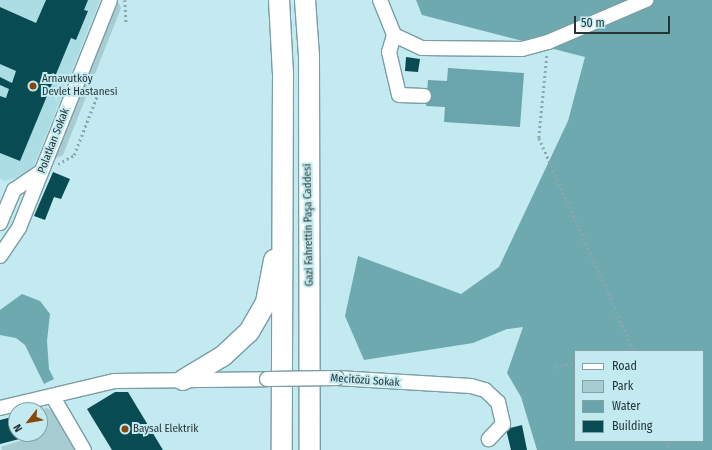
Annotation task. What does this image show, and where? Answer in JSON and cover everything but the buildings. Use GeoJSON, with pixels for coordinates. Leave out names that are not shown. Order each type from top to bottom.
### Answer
{"type":"FeatureCollection","features":[{"type":"Feature","properties":{"kind":"highway"},"geometry":{"type":"LineString","coordinates":[[266,0],[283,75]]}},
{"type":"Feature","properties":{"kind":"highway"},"geometry":{"type":"LineString","coordinates":[[279,0],[283,75],[282,450]]}},
{"type":"Feature","properties":{"kind":"highway","name":"Gazi Fahrettin Paşa Caddesi"},"geometry":{"type":"LineString","coordinates":[[305,0],[309,56],[310,450]]}},
{"type":"Feature","properties":{"kind":"highway"},"geometry":{"type":"LineString","coordinates":[[183,380],[240,343],[258,318],[266,302],[282,227]]}},
{"type":"Feature","properties":{"kind":"street","name":"Polatkan Sokak"},"geometry":{"type":"LineString","coordinates":[[0,256],[19,228],[110,0]]}},
{"type":"Feature","properties":{"kind":"street"},"geometry":{"type":"LineString","coordinates":[[380,0],[394,35],[389,52],[399,95],[424,96]]}},
{"type":"Feature","properties":{"kind":"street"},"geometry":{"type":"LineString","coordinates":[[394,35],[422,48],[522,49],[548,42],[646,0]]}},
{"type":"Feature","properties":{"kind":"street"},"geometry":{"type":"LineString","coordinates":[[0,223],[14,190],[42,172]]}},
{"type":"Feature","properties":{"kind":"street","name":"Mecitözü Sokak"},"geometry":{"type":"LineString","coordinates":[[0,408],[114,381],[337,378],[485,390],[498,402],[503,424],[489,439]]}},
{"type":"Feature","properties":{"kind":"street"},"geometry":{"type":"LineString","coordinates":[[53,396],[84,450]]}},
{"type":"Feature","properties":{"kind":"path"},"geometry":{"type":"LineString","coordinates":[[125,0],[126,22]]}},
{"type":"Feature","properties":{"kind":"path"},"geometry":{"type":"LineString","coordinates":[[548,42],[540,138],[633,350]]}},
{"type":"Feature","properties":{"kind":"path"},"geometry":{"type":"LineString","coordinates":[[42,172],[74,155],[97,96]]}},
{"type":"Feature","properties":{"kind":"path"},"geometry":{"type":"LineString","coordinates":[[556,366],[574,362]]}},
{"type":"Feature","properties":{"kind":"shaded area","name":"Arnavutköy Devlet Hastanesi"},"geometry":{"type":"Polygon","coordinates":[[[0,0],[100,0],[31,173],[5,181],[0,179],[0,0]]]}},
{"type":"Feature","properties":{"kind":"shaded area"},"geometry":{"type":"Polygon","coordinates":[[[416,0],[712,0],[712,450],[537,450],[521,397],[507,373],[523,327],[507,329],[473,343],[364,360],[345,316],[358,256],[461,294],[499,267],[568,121],[585,57],[422,15],[416,0]]]}},
{"type":"Feature","properties":{"kind":"shaded area"},"geometry":{"type":"Polygon","coordinates":[[[22,294],[40,301],[50,314],[47,341],[49,369],[54,379],[44,384],[25,345],[16,338],[0,335],[0,310],[22,294]]]}},
{"type":"Feature","properties":{"kind":"green space"},"geometry":{"type":"Polygon","coordinates":[[[117,0],[121,8],[63,155],[52,160],[117,0]]]}},
{"type":"Feature","properties":{"kind":"green space"},"geometry":{"type":"Polygon","coordinates":[[[48,409],[57,414],[77,450],[2,450],[1,447],[16,442],[48,442],[48,409]]]}},
{"type":"Feature","properties":{"kind":"water"},"geometry":{"type":"Polygon","coordinates":[[[448,68],[524,73],[520,127],[444,122],[445,107],[426,106],[428,80],[447,81],[448,68]]]}},
{"type":"Feature","properties":{"kind":"place","name":"Arnavutköy Devlet Hastanesi"},"geometry":{"type":"Point","coordinates":[33,86]}},
{"type":"Feature","properties":{"kind":"place","name":"Baysal Elektrik"},"geometry":{"type":"Point","coordinates":[125,429]}}]}
